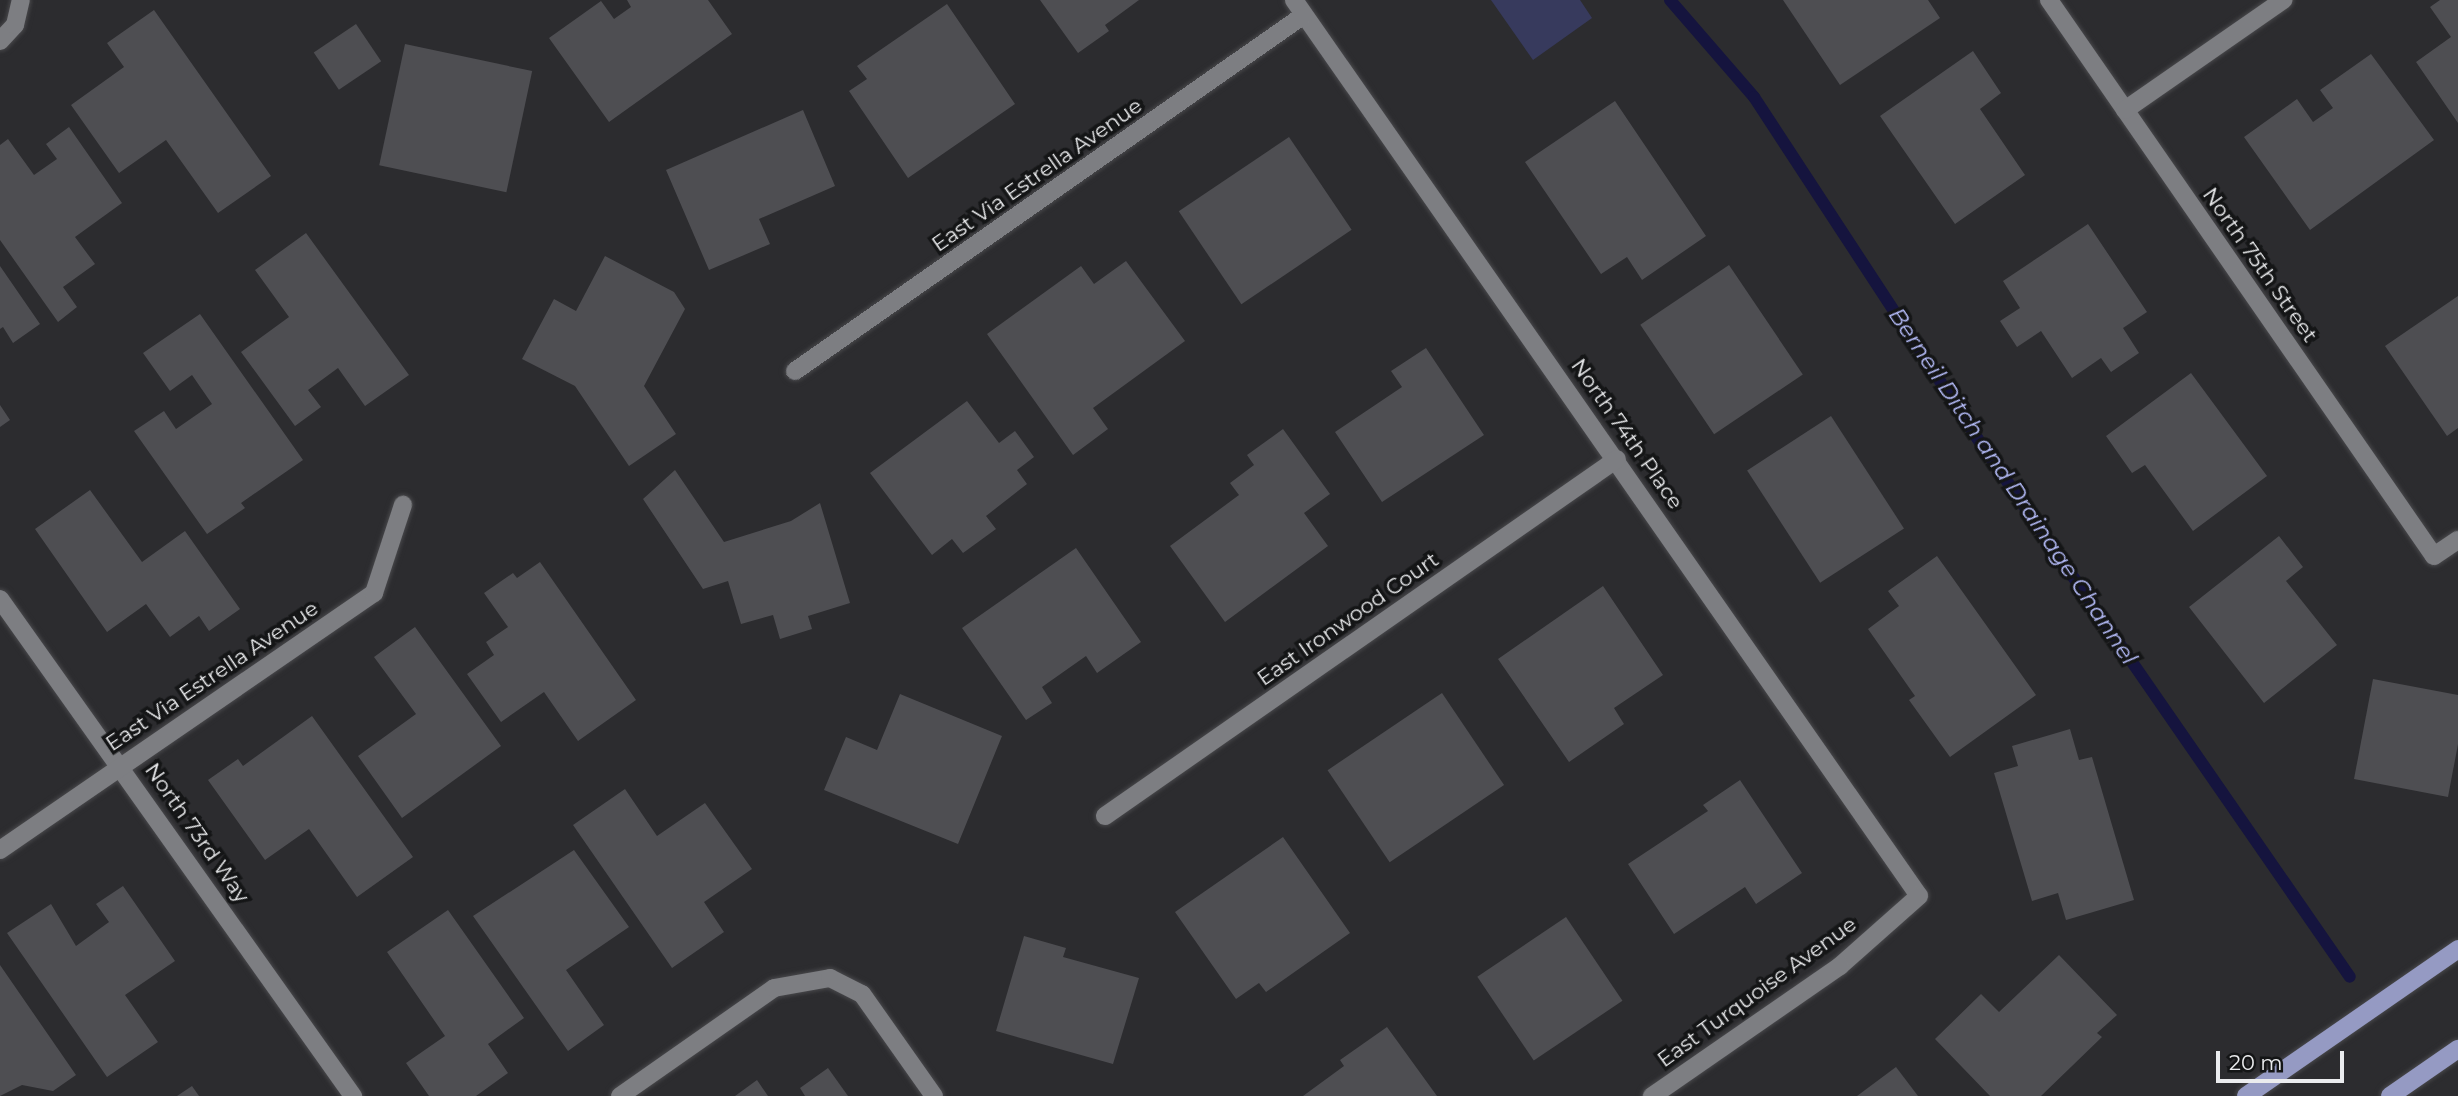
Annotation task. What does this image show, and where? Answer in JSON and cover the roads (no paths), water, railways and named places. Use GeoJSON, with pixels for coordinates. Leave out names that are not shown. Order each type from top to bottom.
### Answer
{"type":"FeatureCollection","features":[{"type":"Feature","properties":{"kind":"main road"},"geometry":{"type":"LineString","coordinates":[[2246,1096],[2458,949]]}},
{"type":"Feature","properties":{"kind":"main road"},"geometry":{"type":"LineString","coordinates":[[2390,1096],[2458,1049]]}},
{"type":"Feature","properties":{"kind":"street"},"geometry":{"type":"LineString","coordinates":[[0,41],[15,25],[21,0]]}},
{"type":"Feature","properties":{"kind":"street","name":"North 74th Place"},"geometry":{"type":"LineString","coordinates":[[1294,0],[1617,459],[1919,896]]}},
{"type":"Feature","properties":{"kind":"street","name":"North 75th Street"},"geometry":{"type":"LineString","coordinates":[[2049,0],[2434,556],[2458,540]]}},
{"type":"Feature","properties":{"kind":"street"},"geometry":{"type":"LineString","coordinates":[[2125,110],[2283,0]]}},
{"type":"Feature","properties":{"kind":"street","name":"East Via Estrella Avenue"},"geometry":{"type":"LineString","coordinates":[[795,371],[1304,16]]}},
{"type":"Feature","properties":{"kind":"street","name":"East Ironwood Court"},"geometry":{"type":"LineString","coordinates":[[1105,817],[1617,459]]}},
{"type":"Feature","properties":{"kind":"street","name":"East Via Estrella Avenue"},"geometry":{"type":"LineString","coordinates":[[0,849],[374,593],[403,505]]}},
{"type":"Feature","properties":{"kind":"street","name":"North 73rd Way"},"geometry":{"type":"LineString","coordinates":[[0,599],[122,766],[353,1096]]}},
{"type":"Feature","properties":{"kind":"street","name":"East Turquoise Avenue"},"geometry":{"type":"LineString","coordinates":[[1652,1096],[1840,965],[1919,896]]}},
{"type":"Feature","properties":{"kind":"street"},"geometry":{"type":"LineString","coordinates":[[620,1096],[774,988],[830,978],[862,994],[934,1096]]}},
{"type":"Feature","properties":{"kind":"waterway","name":"Berneil Ditch and Drainage Channel"},"geometry":{"type":"LineString","coordinates":[[1670,0],[1754,97],[1977,438],[2350,977]]}}]}
